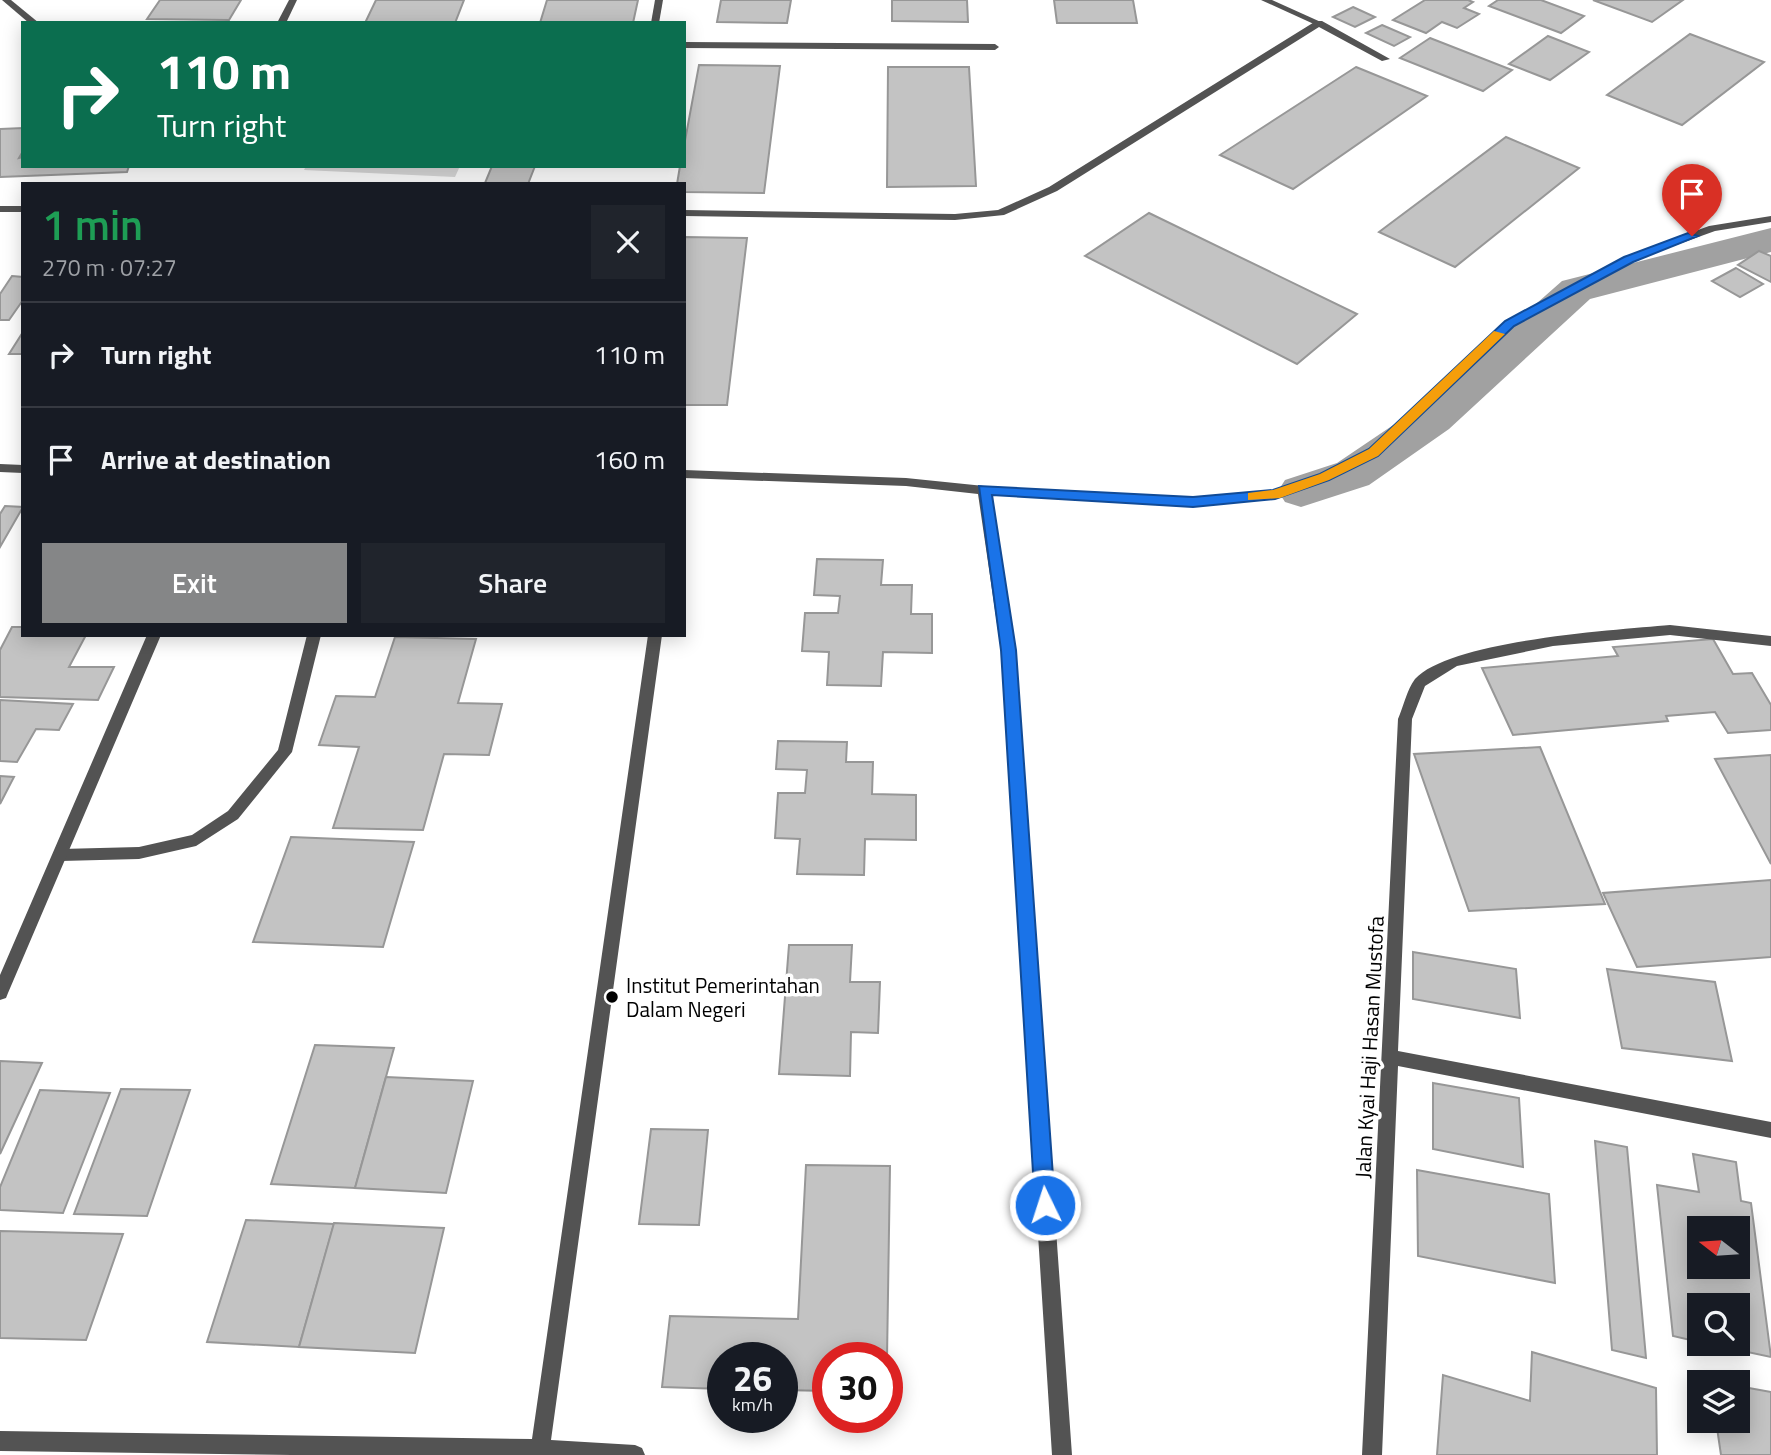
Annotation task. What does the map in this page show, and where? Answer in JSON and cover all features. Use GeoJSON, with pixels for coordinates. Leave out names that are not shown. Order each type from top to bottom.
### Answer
{"type":"FeatureCollection","features":[{"type":"Feature","properties":{"kind":"street"},"geometry":{"type":"LineString","coordinates":[[6,0],[32,21]]}},
{"type":"Feature","properties":{"kind":"street"},"geometry":{"type":"LineString","coordinates":[[282,21],[293,0]]}},
{"type":"Feature","properties":{"kind":"street"},"geometry":{"type":"LineString","coordinates":[[654,21],[659,0]]}},
{"type":"Feature","properties":{"kind":"street"},"geometry":{"type":"LineString","coordinates":[[1265,0],[1319,23],[1385,60]]}},
{"type":"Feature","properties":{"kind":"street"},"geometry":{"type":"LineString","coordinates":[[686,213],[955,217],[1000,213],[1053,189],[1319,23]]}},
{"type":"Feature","properties":{"kind":"street"},"geometry":{"type":"LineString","coordinates":[[686,46],[995,47]]}},
{"type":"Feature","properties":{"kind":"street"},"geometry":{"type":"LineString","coordinates":[[0,209],[21,209]]}},
{"type":"Feature","properties":{"kind":"street"},"geometry":{"type":"LineString","coordinates":[[686,474],[893,482],[1193,502],[1275,495],[1325,477],[1374,452],[1510,324],[1628,259],[1713,228],[1771,219]]}},
{"type":"Feature","properties":{"kind":"street"},"geometry":{"type":"LineString","coordinates":[[0,468],[21,469]]}},
{"type":"Feature","properties":{"kind":"street"},"geometry":{"type":"LineString","coordinates":[[984,490],[1008,650],[1062,1455]]}},
{"type":"Feature","properties":{"kind":"street","name":"Jalan Kyai Haji Hasan Mustofa"},"geometry":{"type":"LineString","coordinates":[[1372,1455],[1405,719],[1420,682],[1453,662],[1553,641],[1670,630],[1771,642]]}},
{"type":"Feature","properties":{"kind":"street"},"geometry":{"type":"LineString","coordinates":[[0,993],[153,637]]}},
{"type":"Feature","properties":{"kind":"street"},"geometry":{"type":"LineString","coordinates":[[61,855],[150,850],[196,840],[233,815],[285,751],[314,637]]}},
{"type":"Feature","properties":{"kind":"street"},"geometry":{"type":"LineString","coordinates":[[540,1449],[655,637]]}},
{"type":"Feature","properties":{"kind":"street"},"geometry":{"type":"LineString","coordinates":[[1390,1057],[1771,1130]]}},
{"type":"Feature","properties":{"kind":"street"},"geometry":{"type":"LineString","coordinates":[[0,1441],[540,1449],[635,1455]]}},
{"type":"Feature","properties":{"kind":"shaded area"},"geometry":{"type":"Polygon","coordinates":[[[305,168],[459,168],[455,177],[304,170],[305,168]]]}},
{"type":"Feature","properties":{"kind":"building"},"geometry":{"type":"Polygon","coordinates":[[[160,0],[241,0],[229,20],[147,19],[160,0]]]}},
{"type":"Feature","properties":{"kind":"building"},"geometry":{"type":"Polygon","coordinates":[[[376,0],[464,0],[456,21],[366,21],[376,0]]]}},
{"type":"Feature","properties":{"kind":"building"},"geometry":{"type":"Polygon","coordinates":[[[547,0],[638,0],[633,21],[541,21],[547,0]]]}},
{"type":"Feature","properties":{"kind":"building"},"geometry":{"type":"Polygon","coordinates":[[[721,0],[791,0],[787,23],[717,22],[721,0]]]}},
{"type":"Feature","properties":{"kind":"building"},"geometry":{"type":"Polygon","coordinates":[[[892,0],[967,0],[968,22],[892,21],[892,0]]]}},
{"type":"Feature","properties":{"kind":"building"},"geometry":{"type":"Polygon","coordinates":[[[1054,0],[1133,0],[1137,23],[1057,23],[1054,0]]]}},
{"type":"Feature","properties":{"kind":"building"},"geometry":{"type":"Polygon","coordinates":[[[1425,0],[1468,0],[1473,2],[1464,8],[1479,14],[1457,28],[1442,22],[1426,33],[1393,20],[1425,0]]]}},
{"type":"Feature","properties":{"kind":"building"},"geometry":{"type":"Polygon","coordinates":[[[1498,0],[1541,0],[1584,16],[1561,33],[1489,6],[1498,0]]]}},
{"type":"Feature","properties":{"kind":"building"},"geometry":{"type":"Polygon","coordinates":[[[1593,0],[1683,0],[1652,22],[1593,0]]]}},
{"type":"Feature","properties":{"kind":"building"},"geometry":{"type":"Polygon","coordinates":[[[1353,7],[1375,17],[1355,27],[1333,17],[1353,7]]]}},
{"type":"Feature","properties":{"kind":"building"},"geometry":{"type":"Polygon","coordinates":[[[1382,25],[1410,37],[1394,46],[1366,33],[1382,25]]]}},
{"type":"Feature","properties":{"kind":"building"},"geometry":{"type":"Polygon","coordinates":[[[1690,34],[1764,62],[1682,125],[1607,95],[1690,34]]]}},
{"type":"Feature","properties":{"kind":"building"},"geometry":{"type":"Polygon","coordinates":[[[1548,36],[1589,52],[1550,80],[1509,64],[1548,36]]]}},
{"type":"Feature","properties":{"kind":"building"},"geometry":{"type":"Polygon","coordinates":[[[1430,38],[1512,70],[1483,91],[1400,58],[1430,38]]]}},
{"type":"Feature","properties":{"kind":"building"},"geometry":{"type":"Polygon","coordinates":[[[699,65],[780,66],[764,193],[686,192],[686,182],[677,182],[680,168],[686,168],[686,135],[699,65]]]}},
{"type":"Feature","properties":{"kind":"building"},"geometry":{"type":"Polygon","coordinates":[[[888,67],[969,67],[976,186],[887,187],[888,67]]]}},
{"type":"Feature","properties":{"kind":"building"},"geometry":{"type":"Polygon","coordinates":[[[1356,67],[1427,96],[1293,189],[1220,155],[1356,67]]]}},
{"type":"Feature","properties":{"kind":"building"},"geometry":{"type":"Polygon","coordinates":[[[21,128],[21,168],[128,168],[127,172],[0,177],[0,129],[21,128]]]}},
{"type":"Feature","properties":{"kind":"building"},"geometry":{"type":"Polygon","coordinates":[[[1506,137],[1579,168],[1455,267],[1379,232],[1506,137]]]}},
{"type":"Feature","properties":{"kind":"building"},"geometry":{"type":"Polygon","coordinates":[[[491,168],[534,168],[529,182],[485,182],[491,168]]]}},
{"type":"Feature","properties":{"kind":"building"},"geometry":{"type":"Polygon","coordinates":[[[1149,213],[1357,314],[1297,364],[1085,256],[1149,213]]]}},
{"type":"Feature","properties":{"kind":"building"},"geometry":{"type":"Polygon","coordinates":[[[686,237],[747,238],[727,405],[686,405],[686,237]]]}},
{"type":"Feature","properties":{"kind":"building"},"geometry":{"type":"Polygon","coordinates":[[[1759,251],[1771,256],[1771,282],[1738,265],[1759,251]]]}},
{"type":"Feature","properties":{"kind":"building"},"geometry":{"type":"Polygon","coordinates":[[[1736,268],[1763,284],[1740,297],[1712,281],[1736,268]]]}},
{"type":"Feature","properties":{"kind":"building"},"geometry":{"type":"Polygon","coordinates":[[[12,276],[21,277],[21,303],[9,320],[0,320],[0,294],[12,276]]]}},
{"type":"Feature","properties":{"kind":"building"},"geometry":{"type":"Polygon","coordinates":[[[21,335],[21,354],[9,354],[21,335]]]}},
{"type":"Feature","properties":{"kind":"building"},"geometry":{"type":"Polygon","coordinates":[[[5,506],[21,507],[0,547],[0,514],[5,506]]]}},
{"type":"Feature","properties":{"kind":"building"},"geometry":{"type":"Polygon","coordinates":[[[817,559],[883,560],[881,585],[912,585],[911,614],[932,614],[932,653],[883,652],[881,686],[827,685],[829,652],[802,651],[805,613],[838,613],[840,596],[814,595],[817,559]]]}},
{"type":"Feature","properties":{"kind":"building"},"geometry":{"type":"Polygon","coordinates":[[[12,627],[21,627],[21,637],[85,637],[69,667],[114,667],[98,700],[0,697],[0,650],[12,627]]]}},
{"type":"Feature","properties":{"kind":"building"},"geometry":{"type":"Polygon","coordinates":[[[395,637],[476,639],[458,703],[502,704],[489,755],[444,754],[423,830],[333,828],[359,747],[319,745],[336,696],[375,697],[395,637]]]}},
{"type":"Feature","properties":{"kind":"building"},"geometry":{"type":"Polygon","coordinates":[[[1713,639],[1733,674],[1752,673],[1771,705],[1771,730],[1728,733],[1715,712],[1666,716],[1668,721],[1513,735],[1482,668],[1618,656],[1613,647],[1713,639]]]}},
{"type":"Feature","properties":{"kind":"building"},"geometry":{"type":"Polygon","coordinates":[[[0,700],[73,704],[59,730],[36,729],[17,762],[0,761],[0,700]]]}},
{"type":"Feature","properties":{"kind":"building"},"geometry":{"type":"Polygon","coordinates":[[[778,741],[847,742],[846,762],[873,762],[872,794],[916,795],[916,840],[865,839],[864,875],[797,874],[800,839],[775,838],[778,793],[805,793],[807,770],[776,769],[778,741]]]}},
{"type":"Feature","properties":{"kind":"building"},"geometry":{"type":"Polygon","coordinates":[[[1540,747],[1605,904],[1469,911],[1414,754],[1540,747]]]}},
{"type":"Feature","properties":{"kind":"building"},"geometry":{"type":"Polygon","coordinates":[[[1771,755],[1771,864],[1715,759],[1771,755]]]}},
{"type":"Feature","properties":{"kind":"building"},"geometry":{"type":"Polygon","coordinates":[[[0,776],[14,777],[0,804],[0,776]]]}},
{"type":"Feature","properties":{"kind":"building"},"geometry":{"type":"Polygon","coordinates":[[[291,837],[414,842],[383,947],[253,942],[291,837]]]}},
{"type":"Feature","properties":{"kind":"building"},"geometry":{"type":"Polygon","coordinates":[[[1771,880],[1771,957],[1637,967],[1603,893],[1771,880]]]}},
{"type":"Feature","properties":{"kind":"building"},"geometry":{"type":"Polygon","coordinates":[[[789,945],[852,945],[850,982],[880,982],[878,1033],[851,1032],[850,1076],[779,1074],[789,945]]]}},
{"type":"Feature","properties":{"kind":"building"},"geometry":{"type":"Polygon","coordinates":[[[1413,952],[1516,969],[1520,1018],[1413,999],[1413,952]]]}},
{"type":"Feature","properties":{"kind":"building"},"geometry":{"type":"Polygon","coordinates":[[[1607,969],[1715,982],[1732,1061],[1622,1048],[1607,969]]]}},
{"type":"Feature","properties":{"kind":"building"},"geometry":{"type":"Polygon","coordinates":[[[315,1045],[394,1048],[355,1188],[271,1184],[315,1045]]]}},
{"type":"Feature","properties":{"kind":"building"},"geometry":{"type":"Polygon","coordinates":[[[0,1061],[42,1063],[0,1154],[0,1061]]]}},
{"type":"Feature","properties":{"kind":"building"},"geometry":{"type":"Polygon","coordinates":[[[386,1077],[473,1081],[446,1193],[355,1188],[386,1077]]]}},
{"type":"Feature","properties":{"kind":"building"},"geometry":{"type":"Polygon","coordinates":[[[1433,1083],[1519,1098],[1523,1167],[1433,1149],[1433,1083]]]}},
{"type":"Feature","properties":{"kind":"building"},"geometry":{"type":"Polygon","coordinates":[[[121,1089],[190,1090],[147,1216],[74,1214],[121,1089]]]}},
{"type":"Feature","properties":{"kind":"building"},"geometry":{"type":"Polygon","coordinates":[[[40,1090],[110,1093],[63,1213],[0,1210],[0,1187],[40,1090]]]}},
{"type":"Feature","properties":{"kind":"building"},"geometry":{"type":"Polygon","coordinates":[[[651,1129],[708,1130],[699,1225],[639,1224],[651,1129]]]}},
{"type":"Feature","properties":{"kind":"building"},"geometry":{"type":"Polygon","coordinates":[[[1595,1141],[1627,1147],[1646,1358],[1612,1350],[1595,1141]]]}},
{"type":"Feature","properties":{"kind":"building"},"geometry":{"type":"Polygon","coordinates":[[[1693,1154],[1736,1162],[1741,1201],[1751,1203],[1771,1357],[1750,1353],[1750,1293],[1687,1293],[1687,1339],[1673,1336],[1657,1185],[1699,1192],[1693,1154]]]}},
{"type":"Feature","properties":{"kind":"building"},"geometry":{"type":"Polygon","coordinates":[[[806,1165],[890,1166],[887,1342],[812,1342],[812,1391],[798,1390],[798,1342],[707,1342],[707,1388],[662,1387],[670,1316],[798,1319],[806,1165]]]}},
{"type":"Feature","properties":{"kind":"building"},"geometry":{"type":"Polygon","coordinates":[[[1417,1170],[1549,1194],[1555,1283],[1418,1256],[1417,1170]]]}},
{"type":"Feature","properties":{"kind":"building"},"geometry":{"type":"Polygon","coordinates":[[[246,1220],[334,1224],[299,1347],[207,1342],[246,1220]]]}},
{"type":"Feature","properties":{"kind":"building"},"geometry":{"type":"Polygon","coordinates":[[[334,1223],[444,1228],[415,1353],[299,1347],[334,1223]]]}},
{"type":"Feature","properties":{"kind":"building"},"geometry":{"type":"Polygon","coordinates":[[[0,1231],[123,1234],[86,1340],[0,1338],[0,1231]]]}},
{"type":"Feature","properties":{"kind":"building"},"geometry":{"type":"Polygon","coordinates":[[[1532,1352],[1656,1388],[1657,1455],[1437,1455],[1443,1375],[1530,1401],[1532,1352]]]}},
{"type":"Feature","properties":{"kind":"building"},"geometry":{"type":"Polygon","coordinates":[[[1750,1388],[1771,1392],[1771,1455],[1721,1455],[1718,1433],[1750,1433],[1750,1388]]]}},
{"type":"Feature","properties":{"kind":"waterway"},"geometry":{"type":"LineString","coordinates":[[1301,491],[1353,474],[1433,419],[1576,290],[1771,240]]}},
{"type":"Feature","properties":{"kind":"slow traffic"},"geometry":{"type":"LineString","coordinates":[[1253,497],[1275,495],[1325,477],[1374,452],[1498,334]]}},
{"type":"Feature","properties":{"kind":"place","name":"Institut Pemerintahan Dalam Negeri"},"geometry":{"type":"Point","coordinates":[612,997]}},
{"type":"Feature","properties":{"kind":"route"},"geometry":{"type":"LineString","coordinates":[[1045,1205],[1008,650],[984,490],[1193,502],[1275,495],[1325,477],[1374,452],[1510,324],[1628,259],[1692,236]]}}]}
